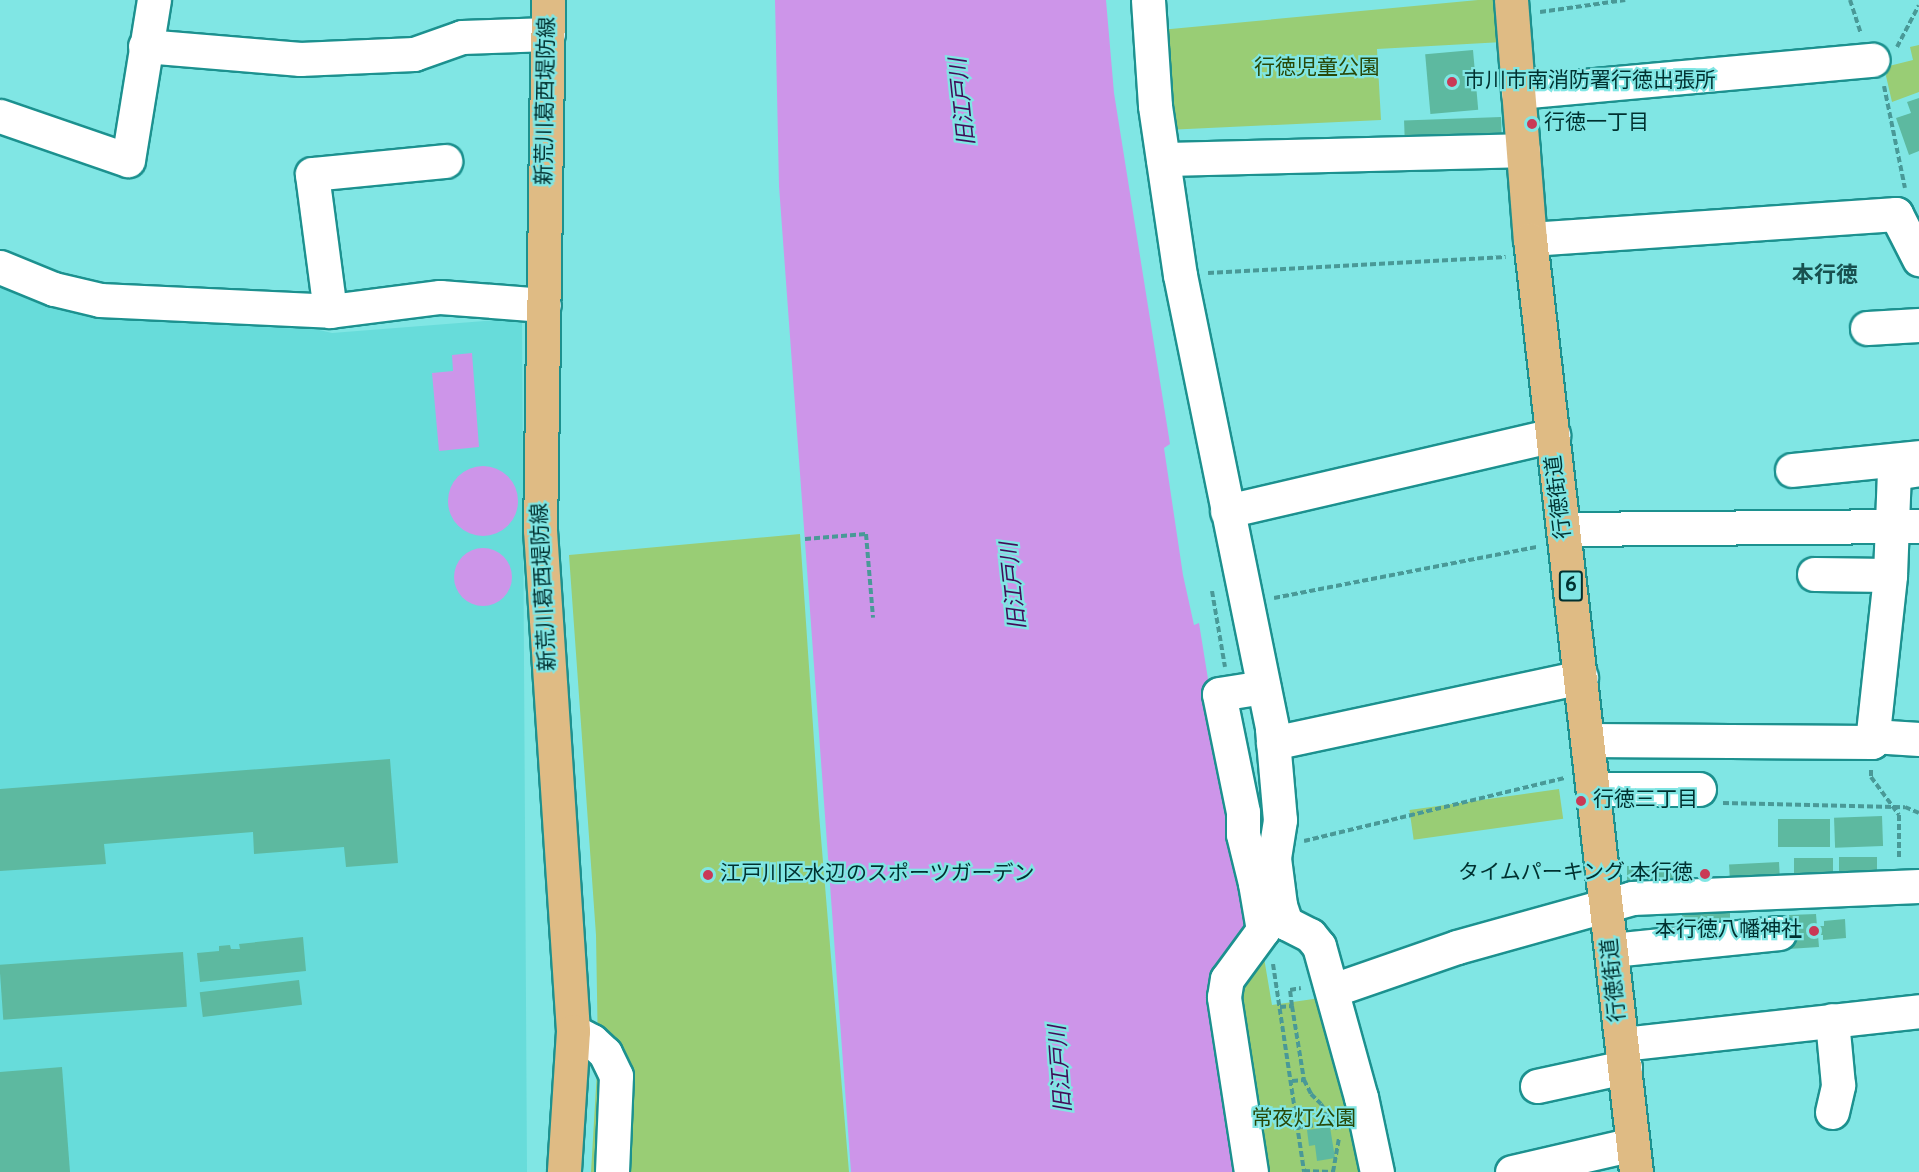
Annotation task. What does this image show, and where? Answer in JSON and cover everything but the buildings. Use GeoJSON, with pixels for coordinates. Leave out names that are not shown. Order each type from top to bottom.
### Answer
{"type":"FeatureCollection","features":[{"type":"Feature","properties":{"kind":"main road","name":"新荒川葛西堤防線"},"geometry":{"type":"LineString","coordinates":[[548,0],[540,530],[573,1031],[564,1172]]}},
{"type":"Feature","properties":{"kind":"main road","name":"行徳街道"},"geometry":{"type":"LineString","coordinates":[[1512,8],[1531,247],[1635,1158]]}},
{"type":"Feature","properties":{"kind":"street"},"geometry":{"type":"LineString","coordinates":[[0,116],[128,160],[154,0]]}},
{"type":"Feature","properties":{"kind":"street"},"geometry":{"type":"LineString","coordinates":[[1148,0],[1155,105],[1180,275],[1273,743],[1280,819],[1274,858],[1283,918],[1290,927],[1310,935],[1317,942],[1333,990],[1377,1172]]}},
{"type":"Feature","properties":{"kind":"street"},"geometry":{"type":"LineString","coordinates":[[145,46],[300,59],[414,54],[462,37],[548,34]]}},
{"type":"Feature","properties":{"kind":"street"},"geometry":{"type":"LineString","coordinates":[[1518,92],[1876,64]]}},
{"type":"Feature","properties":{"kind":"street"},"geometry":{"type":"LineString","coordinates":[[1163,159],[1523,150]]}},
{"type":"Feature","properties":{"kind":"street"},"geometry":{"type":"LineString","coordinates":[[330,311],[312,174],[445,161]]}},
{"type":"Feature","properties":{"kind":"street"},"geometry":{"type":"LineString","coordinates":[[1531,247],[1896,214],[1919,259]]}},
{"type":"Feature","properties":{"kind":"street"},"geometry":{"type":"LineString","coordinates":[[0,267],[54,288],[100,300],[330,311],[440,297],[544,305]]}},
{"type":"Feature","properties":{"kind":"street"},"geometry":{"type":"LineString","coordinates":[[1867,328],[1919,325]]}},
{"type":"Feature","properties":{"kind":"street"},"geometry":{"type":"LineString","coordinates":[[1227,512],[1553,435]]}},
{"type":"Feature","properties":{"kind":"street"},"geometry":{"type":"LineString","coordinates":[[1792,470],[1919,457]]}},
{"type":"Feature","properties":{"kind":"street"},"geometry":{"type":"LineString","coordinates":[[1872,739],[1890,575],[1906,526],[1894,473],[1919,470]]}},
{"type":"Feature","properties":{"kind":"street"},"geometry":{"type":"LineString","coordinates":[[1565,535],[1906,526]]}},
{"type":"Feature","properties":{"kind":"street"},"geometry":{"type":"LineString","coordinates":[[1814,574],[1890,575]]}},
{"type":"Feature","properties":{"kind":"street"},"geometry":{"type":"LineString","coordinates":[[1273,743],[1581,677]]}},
{"type":"Feature","properties":{"kind":"street"},"geometry":{"type":"LineString","coordinates":[[1251,1172],[1224,997],[1227,980],[1263,930],[1255,882],[1243,834],[1243,812],[1219,694],[1263,687]]}},
{"type":"Feature","properties":{"kind":"street"},"geometry":{"type":"LineString","coordinates":[[1591,767],[1872,739],[1919,739]]}},
{"type":"Feature","properties":{"kind":"street"},"geometry":{"type":"LineString","coordinates":[[1591,767],[1709,796]]}},
{"type":"Feature","properties":{"kind":"street"},"geometry":{"type":"LineString","coordinates":[[1333,990],[1457,946],[1632,898],[1909,887]]}},
{"type":"Feature","properties":{"kind":"street"},"geometry":{"type":"LineString","coordinates":[[1612,950],[1779,933]]}},
{"type":"Feature","properties":{"kind":"street"},"geometry":{"type":"LineString","coordinates":[[1537,1086],[1624,1056],[1832,1020],[1919,1011]]}},
{"type":"Feature","properties":{"kind":"street"},"geometry":{"type":"LineString","coordinates":[[1832,1020],[1838,1085],[1832,1112]]}},
{"type":"Feature","properties":{"kind":"street"},"geometry":{"type":"LineString","coordinates":[[573,1031],[592,1041],[605,1053],[616,1076],[612,1172]]}},
{"type":"Feature","properties":{"kind":"street"},"geometry":{"type":"LineString","coordinates":[[1512,1172],[1635,1158]]}},
{"type":"Feature","properties":{"kind":"path"},"geometry":{"type":"LineString","coordinates":[[1512,8],[1625,0]]}},
{"type":"Feature","properties":{"kind":"path"},"geometry":{"type":"LineString","coordinates":[[1850,0],[1876,64],[1909,206],[1896,214]]}},
{"type":"Feature","properties":{"kind":"path"},"geometry":{"type":"LineString","coordinates":[[1876,64],[1892,57],[1919,5]]}},
{"type":"Feature","properties":{"kind":"path"},"geometry":{"type":"LineString","coordinates":[[1180,275],[1531,247]]}},
{"type":"Feature","properties":{"kind":"path"},"geometry":{"type":"LineString","coordinates":[[806,539],[866,534],[873,618]]}},
{"type":"Feature","properties":{"kind":"path"},"geometry":{"type":"LineString","coordinates":[[1246,604],[1565,535]]}},
{"type":"Feature","properties":{"kind":"path"},"geometry":{"type":"LineString","coordinates":[[1872,739],[1871,777],[1899,815],[1909,887]]}},
{"type":"Feature","properties":{"kind":"path"},"geometry":{"type":"LineString","coordinates":[[1275,846],[1287,846],[1591,767]]}},
{"type":"Feature","properties":{"kind":"path"},"geometry":{"type":"LineString","coordinates":[[1709,796],[1905,807],[1919,813]]}},
{"type":"Feature","properties":{"kind":"path"},"geometry":{"type":"LineString","coordinates":[[1291,996],[1304,1080],[1311,1095],[1321,1104],[1334,1123],[1339,1138],[1333,1172],[1304,1172],[1280,1006],[1292,1006]]}},
{"type":"Feature","properties":{"kind":"path"},"geometry":{"type":"LineString","coordinates":[[1292,1081],[1304,1080]]}},
{"type":"Feature","properties":{"kind":"path"},"geometry":{"type":"LineString","coordinates":[[1298,1127],[1334,1123]]}},
{"type":"Feature","properties":{"kind":"shaded area"},"geometry":{"type":"Polygon","coordinates":[[[0,282],[290,323],[332,333],[522,318],[527,1172],[0,1172],[0,282]]]}},
{"type":"Feature","properties":{"kind":"green space","name":"行徳児童公園"},"geometry":{"type":"Polygon","coordinates":[[[1497,0],[1503,42],[1377,49],[1381,120],[1166,130],[1160,30],[1497,0]]]}},
{"type":"Feature","properties":{"kind":"green space"},"geometry":{"type":"Polygon","coordinates":[[[1919,45],[1919,92],[1892,102],[1886,76],[1889,66],[1913,60],[1910,47],[1919,45]]]}},
{"type":"Feature","properties":{"kind":"green space","name":"江戸川区水辺のスポーツガーデン"},"geometry":{"type":"Polygon","coordinates":[[[800,534],[819,814],[849,1172],[591,1172],[598,1054],[596,935],[569,555],[800,534]]]}},
{"type":"Feature","properties":{"kind":"green space"},"geometry":{"type":"Polygon","coordinates":[[[1559,789],[1563,819],[1414,840],[1409,810],[1559,789]]]}},
{"type":"Feature","properties":{"kind":"green space","name":"常夜灯公園"},"geometry":{"type":"Polygon","coordinates":[[[1262,946],[1272,1005],[1327,997],[1366,1172],[1261,1172],[1234,997],[1262,946]]]}},
{"type":"Feature","properties":{"kind":"water","name":"旧江戸川"},"geometry":{"type":"Polygon","coordinates":[[[775,0],[1106,0],[1114,93],[1170,444],[1164,448],[1183,575],[1194,625],[1199,623],[1222,766],[1254,919],[1227,955],[1239,1172],[851,1172],[779,186],[775,0]]]}},
{"type":"Feature","properties":{"kind":"water"},"geometry":{"type":"Polygon","coordinates":[[[472,353],[479,447],[439,451],[432,373],[453,371],[452,355],[472,353]]]}},
{"type":"Feature","properties":{"kind":"water"},"geometry":{"type":"Polygon","coordinates":[[[490,466],[503,472],[512,481],[516,487],[518,501],[516,515],[508,526],[497,534],[476,536],[458,526],[450,515],[448,494],[458,476],[469,468],[490,466]]]}},
{"type":"Feature","properties":{"kind":"water"},"geometry":{"type":"Polygon","coordinates":[[[477,548],[489,548],[504,556],[512,571],[512,583],[504,598],[489,606],[477,606],[462,598],[454,583],[454,571],[462,556],[477,548]]]}},
{"type":"Feature","properties":{"kind":"place","name":"市川市南消防署行徳出張所"},"geometry":{"type":"Point","coordinates":[1452,82]}},
{"type":"Feature","properties":{"kind":"place","name":"行徳一丁目"},"geometry":{"type":"Point","coordinates":[1532,124]}},
{"type":"Feature","properties":{"kind":"place","name":"行徳三丁目"},"geometry":{"type":"Point","coordinates":[1581,801]}},
{"type":"Feature","properties":{"kind":"place","name":"タイムパーキング 本行徳"},"geometry":{"type":"Point","coordinates":[1705,874]}},
{"type":"Feature","properties":{"kind":"place","name":"江戸川区水辺のスポーツガーデン"},"geometry":{"type":"Point","coordinates":[708,875]}},
{"type":"Feature","properties":{"kind":"place","name":"本行徳八幡神社"},"geometry":{"type":"Point","coordinates":[1814,931]}},
{"type":"Feature","properties":{"kind":"district","name":"本行徳"},"geometry":{"type":"Point","coordinates":[1825,277]}}]}
